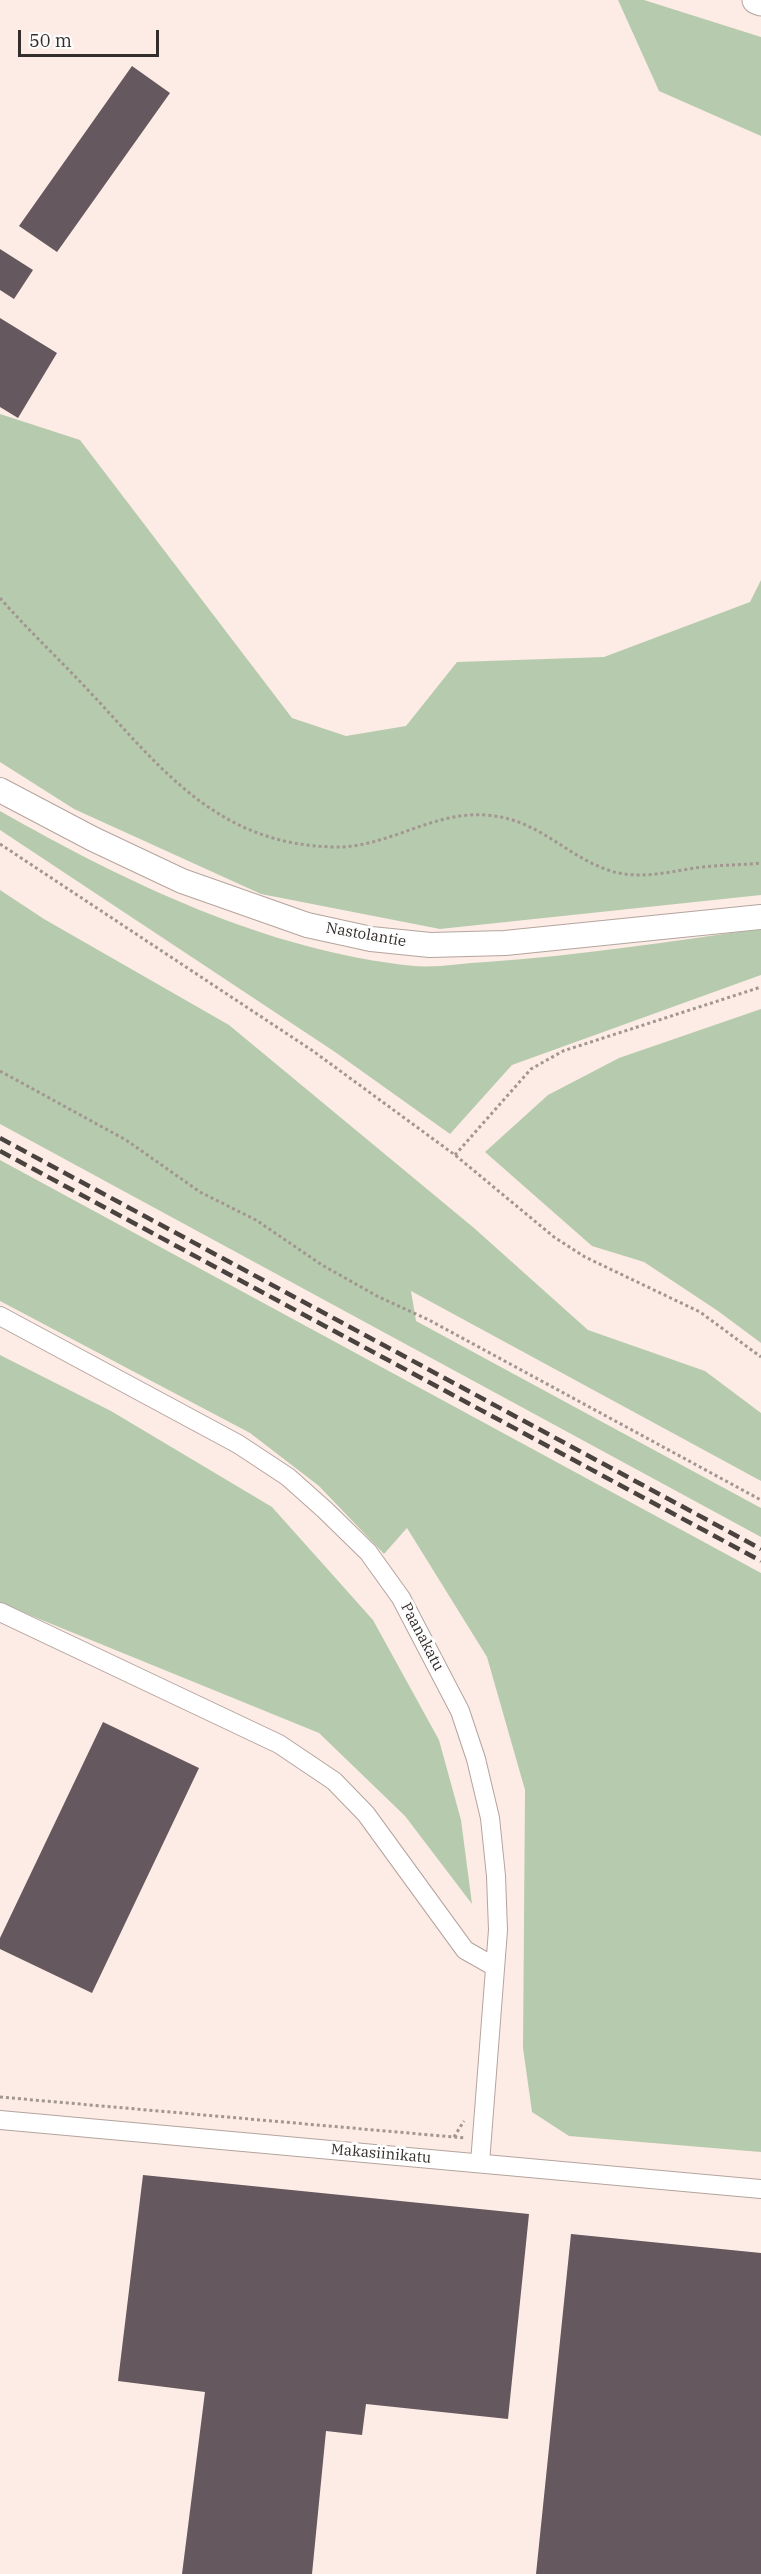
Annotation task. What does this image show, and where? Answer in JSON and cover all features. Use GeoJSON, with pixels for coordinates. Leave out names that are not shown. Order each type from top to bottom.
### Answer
{"type":"FeatureCollection","features":[{"type":"Feature","properties":{"kind":"highway"},"geometry":{"type":"LineString","coordinates":[[756,0],[761,2]]}},
{"type":"Feature","properties":{"kind":"main road","name":"Nastolantie"},"geometry":{"type":"LineString","coordinates":[[0,790],[182,882],[307,925],[371,939],[430,945],[505,943],[761,917]]}},
{"type":"Feature","properties":{"kind":"street","name":"Paanakatu"},"geometry":{"type":"LineString","coordinates":[[0,1316],[238,1444],[288,1477],[326,1510],[368,1552],[401,1598],[460,1711],[476,1759],[490,1818],[496,1876],[498,1930],[480,2163]]}},
{"type":"Feature","properties":{"kind":"street"},"geometry":{"type":"LineString","coordinates":[[0,1612],[279,1744],[333,1781],[366,1814],[465,1950],[495,1966]]}},
{"type":"Feature","properties":{"kind":"street","name":"Makasiinikatu"},"geometry":{"type":"LineString","coordinates":[[0,2120],[761,2189]]}},
{"type":"Feature","properties":{"kind":"path"},"geometry":{"type":"LineString","coordinates":[[0,598],[88,690],[139,748],[179,787],[227,820],[273,839],[314,846],[360,846],[416,827],[466,814],[488,815],[515,821],[542,831],[608,870],[636,876],[705,867],[761,863]]}},
{"type":"Feature","properties":{"kind":"path"},"geometry":{"type":"LineString","coordinates":[[0,844],[313,1051],[455,1155],[577,1252],[699,1312],[761,1357]]}},
{"type":"Feature","properties":{"kind":"path"},"geometry":{"type":"LineString","coordinates":[[455,1155],[531,1069],[562,1052],[761,987]]}},
{"type":"Feature","properties":{"kind":"path"},"geometry":{"type":"LineString","coordinates":[[0,1071],[126,1140],[200,1192],[256,1220],[322,1265],[377,1296],[429,1320],[761,1500]]}},
{"type":"Feature","properties":{"kind":"path"},"geometry":{"type":"LineString","coordinates":[[0,2097],[482,2140]]}},
{"type":"Feature","properties":{"kind":"path"},"geometry":{"type":"LineString","coordinates":[[454,2138],[465,2118]]}},
{"type":"Feature","properties":{"kind":"green space"},"geometry":{"type":"Polygon","coordinates":[[[618,0],[644,0],[761,37],[761,136],[659,91],[618,0]]]}},
{"type":"Feature","properties":{"kind":"green space"},"geometry":{"type":"Polygon","coordinates":[[[0,414],[80,440],[292,718],[346,736],[406,726],[457,662],[604,657],[750,602],[761,580],[761,895],[440,929],[261,894],[74,809],[0,762],[0,414]]]}},
{"type":"Feature","properties":{"kind":"green space"},"geometry":{"type":"Polygon","coordinates":[[[0,811],[148,888],[200,910],[305,946],[359,958],[414,966],[441,966],[589,952],[761,929],[761,975],[512,1065],[450,1134],[335,1052],[0,830],[0,811]]]}},
{"type":"Feature","properties":{"kind":"green space"},"geometry":{"type":"Polygon","coordinates":[[[0,890],[44,919],[229,1025],[474,1228],[588,1330],[705,1371],[761,1413],[761,1481],[411,1291],[416,1321],[761,1508],[761,1537],[0,1124],[0,890]]]}},
{"type":"Feature","properties":{"kind":"green space"},"geometry":{"type":"Polygon","coordinates":[[[761,1009],[761,1343],[718,1311],[644,1262],[592,1246],[485,1152],[548,1095],[619,1058],[761,1009]]]}},
{"type":"Feature","properties":{"kind":"green space"},"geometry":{"type":"Polygon","coordinates":[[[0,1160],[761,1573],[761,2152],[569,2136],[532,2112],[523,2048],[525,1790],[487,1657],[407,1528],[384,1554],[319,1486],[250,1433],[0,1301],[0,1160]]]}},
{"type":"Feature","properties":{"kind":"green space"},"geometry":{"type":"Polygon","coordinates":[[[0,1355],[111,1411],[272,1507],[373,1620],[439,1740],[461,1820],[472,1904],[405,1816],[319,1733],[0,1603],[0,1355]]]}},
{"type":"Feature","properties":{"kind":"building"},"geometry":{"type":"Polygon","coordinates":[[[132,66],[170,93],[57,252],[19,226],[132,66]]]}},
{"type":"Feature","properties":{"kind":"building"},"geometry":{"type":"Polygon","coordinates":[[[0,249],[33,270],[14,299],[0,290],[0,249]]]}},
{"type":"Feature","properties":{"kind":"building"},"geometry":{"type":"Polygon","coordinates":[[[0,318],[57,353],[18,418],[0,407],[0,318]]]}},
{"type":"Feature","properties":{"kind":"building"},"geometry":{"type":"Polygon","coordinates":[[[103,1722],[199,1768],[92,1993],[0,1949],[0,1938],[103,1722]]]}},
{"type":"Feature","properties":{"kind":"building"},"geometry":{"type":"Polygon","coordinates":[[[143,2175],[529,2214],[508,2419],[366,2404],[362,2435],[326,2431],[312,2574],[182,2574],[205,2392],[118,2381],[143,2175]]]}},
{"type":"Feature","properties":{"kind":"building"},"geometry":{"type":"Polygon","coordinates":[[[571,2234],[761,2253],[761,2574],[536,2574],[571,2234]]]}},
{"type":"Feature","properties":{"kind":"railway"},"geometry":{"type":"LineString","coordinates":[[0,1138],[761,1549]]}},
{"type":"Feature","properties":{"kind":"railway"},"geometry":{"type":"LineString","coordinates":[[0,1151],[761,1561]]}}]}
